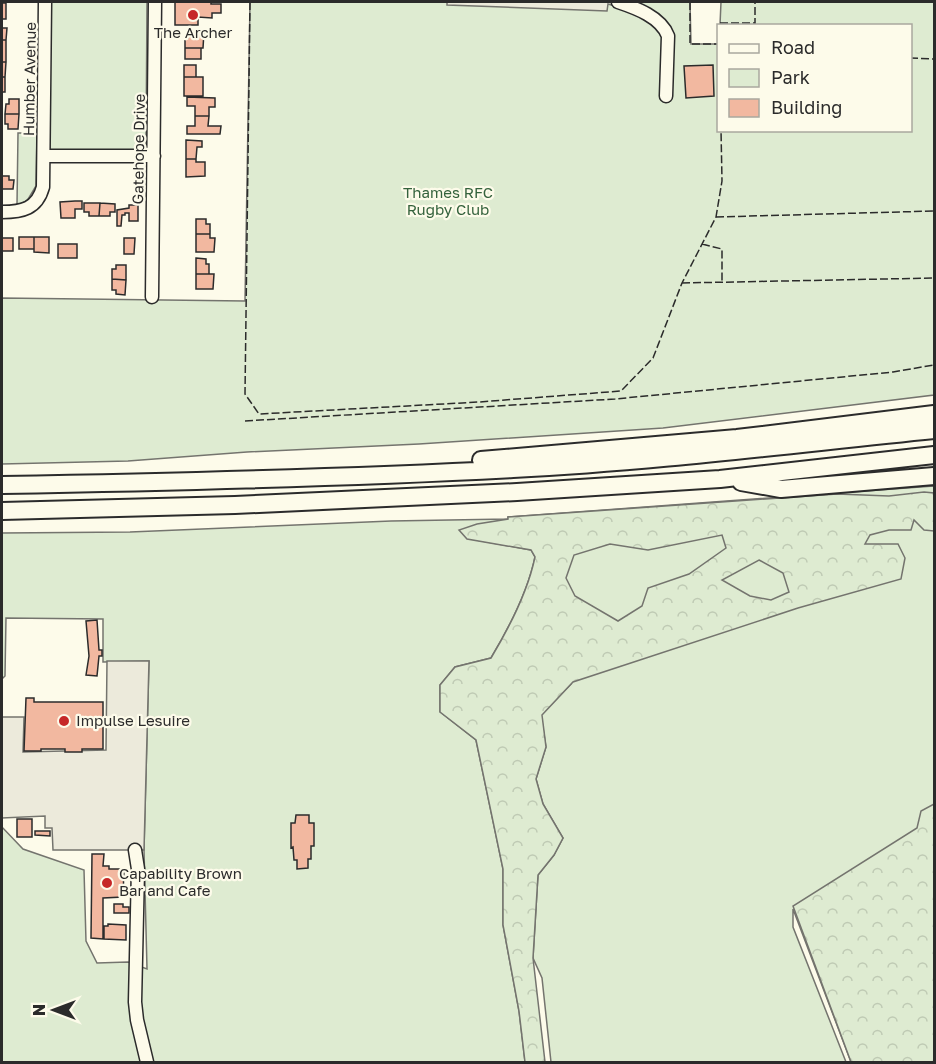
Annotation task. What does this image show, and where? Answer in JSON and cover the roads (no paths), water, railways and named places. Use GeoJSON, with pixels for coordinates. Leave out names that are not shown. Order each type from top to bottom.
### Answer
{"type":"FeatureCollection","features":[{"type":"Feature","properties":{"kind":"highway"},"geometry":{"type":"LineString","coordinates":[[325,476],[514,456],[737,438],[934,414]]}},
{"type":"Feature","properties":{"kind":"highway"},"geometry":{"type":"LineString","coordinates":[[2,485],[129,483],[515,469],[934,430]]}},
{"type":"Feature","properties":{"kind":"highway"},"geometry":{"type":"LineString","coordinates":[[2,511],[327,501],[720,479],[934,455]]}},
{"type":"Feature","properties":{"kind":"highway"},"geometry":{"type":"LineString","coordinates":[[866,463],[934,461]]}},
{"type":"Feature","properties":{"kind":"highway"},"geometry":{"type":"LineString","coordinates":[[720,479],[781,489],[934,476]]}},
{"type":"Feature","properties":{"kind":"street","name":"Humber Avenue"},"geometry":{"type":"LineString","coordinates":[[2,212],[24,210],[36,202],[43,187],[45,2]]}},
{"type":"Feature","properties":{"kind":"street","name":"Gatehope Drive"},"geometry":{"type":"LineString","coordinates":[[152,297],[155,2]]}},
{"type":"Feature","properties":{"kind":"street"},"geometry":{"type":"LineString","coordinates":[[618,2],[653,18],[666,31],[668,36],[666,96]]}},
{"type":"Feature","properties":{"kind":"street","name":"Humber Avenue"},"geometry":{"type":"LineString","coordinates":[[44,156],[154,156]]}},
{"type":"Feature","properties":{"kind":"street"},"geometry":{"type":"LineString","coordinates":[[135,850],[138,855],[138,869],[135,1002],[147,1062]]}},
{"type":"Feature","properties":{"kind":"place","name":"The Archer"},"geometry":{"type":"Point","coordinates":[193,15]}},
{"type":"Feature","properties":{"kind":"place","name":"Impulse Lesuire"},"geometry":{"type":"Point","coordinates":[64,721]}},
{"type":"Feature","properties":{"kind":"place","name":"Capability Brown Bar and Cafe"},"geometry":{"type":"Point","coordinates":[107,883]}},
{"type":"Feature","properties":{"kind":"park label","name":"Thames RFC Rugby Club"},"geometry":{"type":"Point","coordinates":[448,202]}}]}
